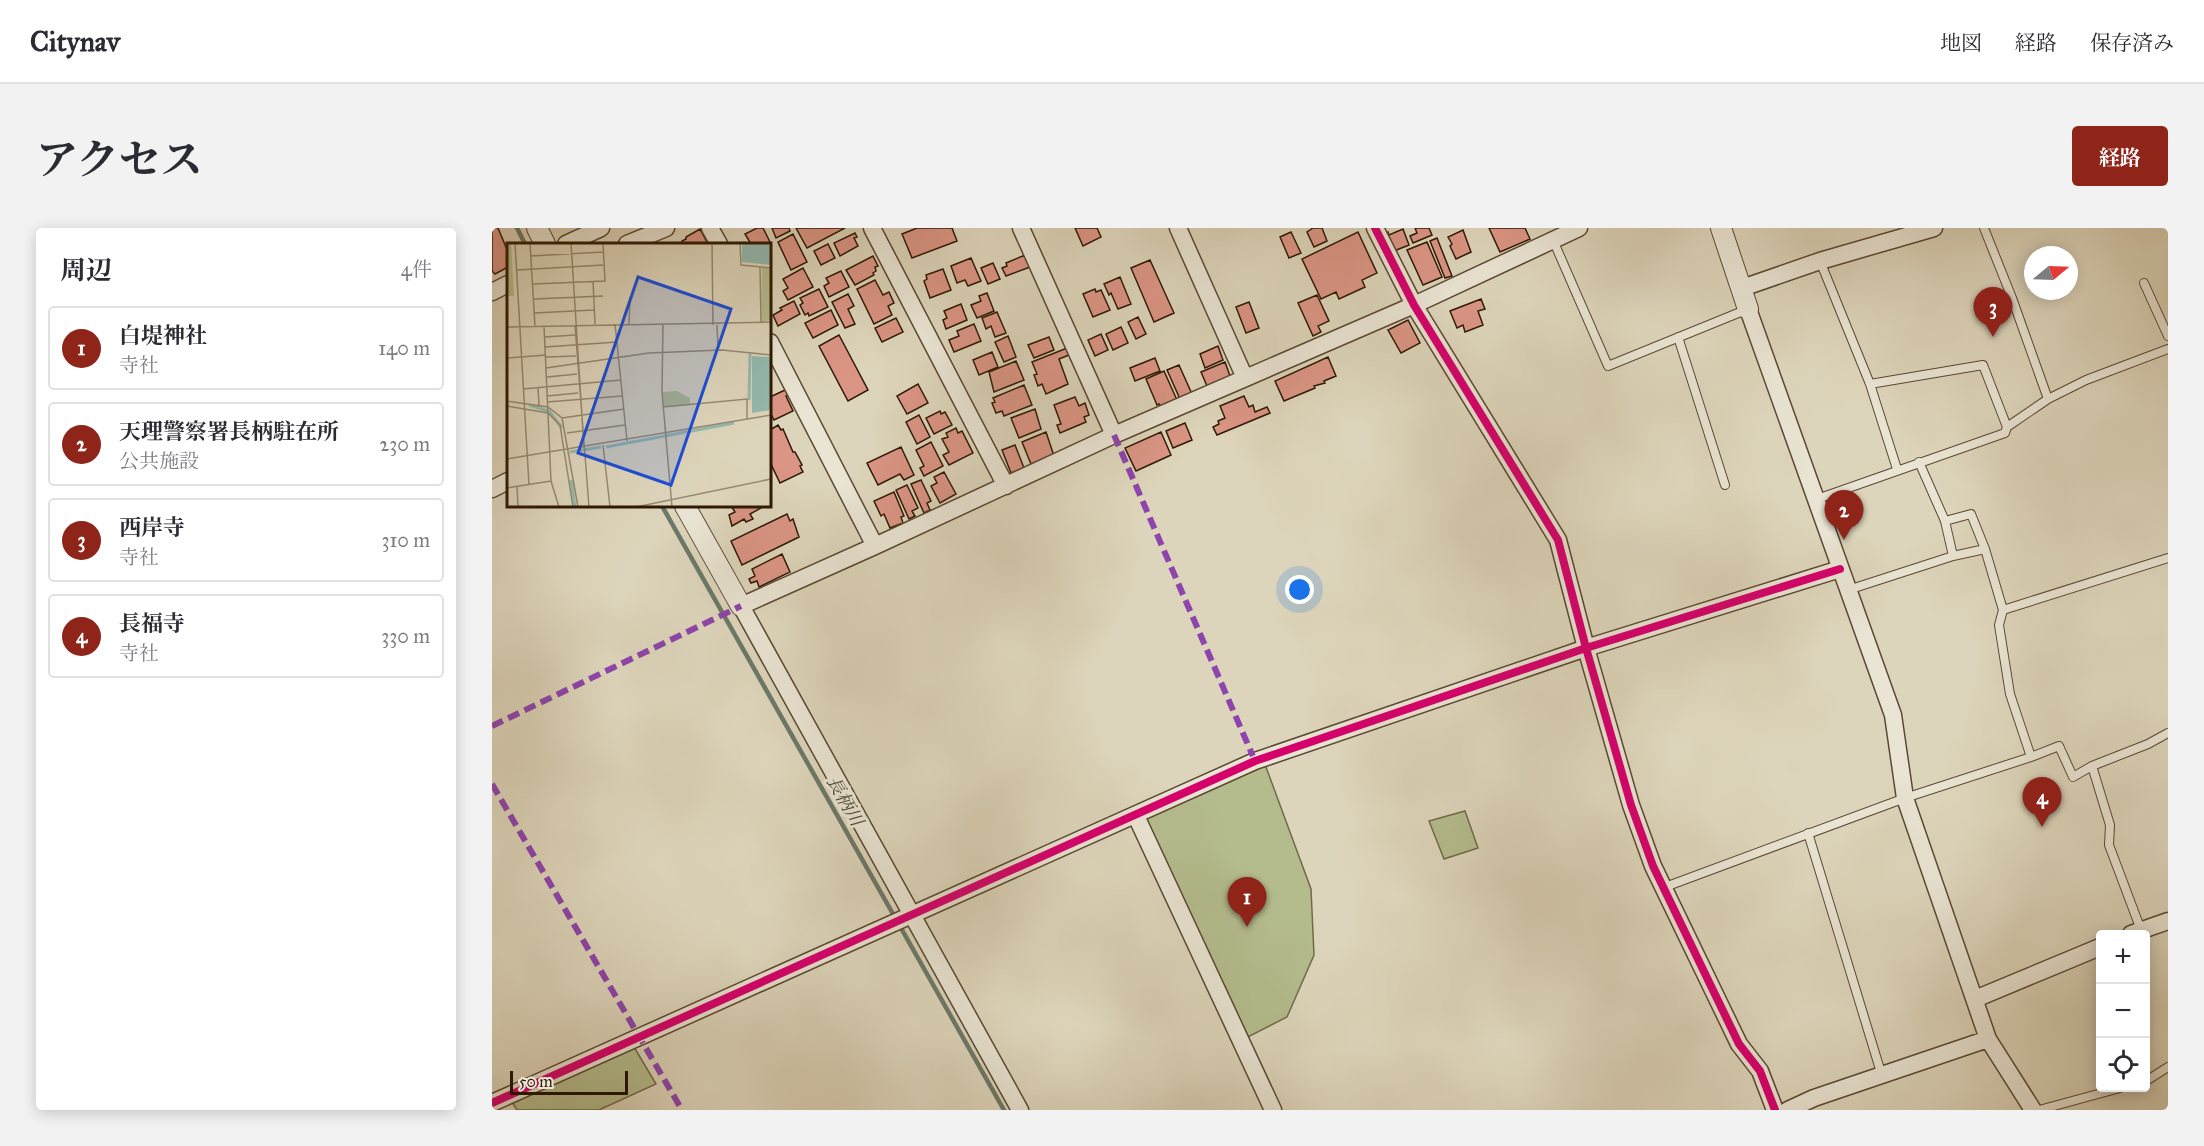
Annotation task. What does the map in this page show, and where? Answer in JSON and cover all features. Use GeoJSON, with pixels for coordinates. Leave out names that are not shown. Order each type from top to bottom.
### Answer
{"type":"FeatureCollection","features":[{"type":"Feature","properties":{"kind":"street"},"geometry":{"type":"LineString","coordinates":[[537,228],[544,243]]}},
{"type":"Feature","properties":{"kind":"street"},"geometry":{"type":"LineString","coordinates":[[568,243],[601,228]]}},
{"type":"Feature","properties":{"kind":"street"},"geometry":{"type":"LineString","coordinates":[[629,243],[666,228]]}},
{"type":"Feature","properties":{"kind":"street"},"geometry":{"type":"LineString","coordinates":[[710,228],[718,243]]}},
{"type":"Feature","properties":{"kind":"street"},"geometry":{"type":"LineString","coordinates":[[872,228],[1006,486]]}},
{"type":"Feature","properties":{"kind":"street"},"geometry":{"type":"LineString","coordinates":[[1021,228],[1114,435]]}},
{"type":"Feature","properties":{"kind":"street"},"geometry":{"type":"LineString","coordinates":[[1178,228],[1245,378]]}},
{"type":"Feature","properties":{"kind":"street"},"geometry":{"type":"LineString","coordinates":[[1375,228],[1414,305],[1558,540],[1630,805],[1653,866],[1739,1044],[1760,1071],[1775,1110]]}},
{"type":"Feature","properties":{"kind":"street"},"geometry":{"type":"LineString","coordinates":[[741,606],[1114,435],[1414,305],[1550,234],[1579,228]]}},
{"type":"Feature","properties":{"kind":"street"},"geometry":{"type":"LineString","coordinates":[[1721,228],[1893,715],[1905,798],[1988,1039],[2033,1110]]}},
{"type":"Feature","properties":{"kind":"street"},"geometry":{"type":"LineString","coordinates":[[1742,288],[1821,261],[1934,228]]}},
{"type":"Feature","properties":{"kind":"street"},"geometry":{"type":"LineString","coordinates":[[492,291],[507,284]]}},
{"type":"Feature","properties":{"kind":"street"},"geometry":{"type":"LineString","coordinates":[[771,344],[876,546]]}},
{"type":"Feature","properties":{"kind":"street"},"geometry":{"type":"LineString","coordinates":[[492,489],[507,482]]}},
{"type":"Feature","properties":{"kind":"street"},"geometry":{"type":"LineString","coordinates":[[686,507],[1020,1110]]}},
{"type":"Feature","properties":{"kind":"street"},"geometry":{"type":"LineString","coordinates":[[492,1103],[1255,761],[1586,648],[1840,569]]}},
{"type":"Feature","properties":{"kind":"street"},"geometry":{"type":"LineString","coordinates":[[1136,816],[1273,1110]]}},
{"type":"Feature","properties":{"kind":"street"},"geometry":{"type":"LineString","coordinates":[[2142,930],[2168,921]]}},
{"type":"Feature","properties":{"kind":"street"},"geometry":{"type":"LineString","coordinates":[[1975,999],[2096,949]]}},
{"type":"Feature","properties":{"kind":"street"},"geometry":{"type":"LineString","coordinates":[[1788,1110],[1814,1098],[1988,1039]]}},
{"type":"Feature","properties":{"kind":"lane"},"geometry":{"type":"LineString","coordinates":[[1984,228],[2048,399]]}},
{"type":"Feature","properties":{"kind":"lane"},"geometry":{"type":"LineString","coordinates":[[1550,234],[1608,366],[1748,309]]}},
{"type":"Feature","properties":{"kind":"lane"},"geometry":{"type":"LineString","coordinates":[[1821,261],[1870,384],[1897,469]]}},
{"type":"Feature","properties":{"kind":"lane"},"geometry":{"type":"LineString","coordinates":[[2144,283],[2168,336]]}},
{"type":"Feature","properties":{"kind":"lane"},"geometry":{"type":"LineString","coordinates":[[1678,337],[1725,485]]}},
{"type":"Feature","properties":{"kind":"lane"},"geometry":{"type":"LineString","coordinates":[[1817,499],[1897,469],[2005,433],[2007,427],[2048,399],[2086,380],[2168,349]]}},
{"type":"Feature","properties":{"kind":"lane"},"geometry":{"type":"LineString","coordinates":[[1870,384],[1983,365],[2007,427]]}},
{"type":"Feature","properties":{"kind":"lane"},"geometry":{"type":"LineString","coordinates":[[1918,462],[1945,521],[1953,556]]}},
{"type":"Feature","properties":{"kind":"lane"},"geometry":{"type":"LineString","coordinates":[[1945,521],[1971,514],[1985,549],[2003,610],[1998,625],[2010,694],[2031,757]]}},
{"type":"Feature","properties":{"kind":"lane"},"geometry":{"type":"LineString","coordinates":[[1848,590],[1953,556],[1985,549]]}},
{"type":"Feature","properties":{"kind":"lane"},"geometry":{"type":"LineString","coordinates":[[2003,610],[2168,558]]}},
{"type":"Feature","properties":{"kind":"lane"},"geometry":{"type":"LineString","coordinates":[[1665,887],[1905,798],[2059,746],[2073,777],[2092,766],[2148,744],[2168,733]]}},
{"type":"Feature","properties":{"kind":"lane"},"geometry":{"type":"LineString","coordinates":[[2092,766],[2110,825],[2109,845],[2135,930]]}},
{"type":"Feature","properties":{"kind":"lane"},"geometry":{"type":"LineString","coordinates":[[1808,833],[1882,1076]]}},
{"type":"Feature","properties":{"kind":"lane"},"geometry":{"type":"LineString","coordinates":[[2150,1078],[2168,1067]]}},
{"type":"Feature","properties":{"kind":"lane"},"geometry":{"type":"LineString","coordinates":[[2039,1110],[2106,1092]]}},
{"type":"Feature","properties":{"kind":"green space"},"geometry":{"type":"Polygon","coordinates":[[[1263,759],[1311,889],[1314,955],[1287,1017],[1240,1041],[1136,816],[1263,759]]]}},
{"type":"Feature","properties":{"kind":"green space"},"geometry":{"type":"Polygon","coordinates":[[[1465,811],[1478,848],[1444,859],[1429,821],[1465,811]]]}},
{"type":"Feature","properties":{"kind":"green space"},"geometry":{"type":"Polygon","coordinates":[[[634,1047],[656,1084],[599,1110],[517,1110],[512,1102],[634,1047]]]}},
{"type":"Feature","properties":{"kind":"building"},"geometry":{"type":"Polygon","coordinates":[[[492,228],[498,228],[507,250],[507,268],[495,274],[492,271],[492,228]]]}},
{"type":"Feature","properties":{"kind":"building"},"geometry":{"type":"Polygon","coordinates":[[[757,228],[763,228],[770,242],[750,243],[745,234],[757,228]]]}},
{"type":"Feature","properties":{"kind":"building"},"geometry":{"type":"Polygon","coordinates":[[[772,228],[789,228],[790,231],[776,238],[772,228]]]}},
{"type":"Feature","properties":{"kind":"building"},"geometry":{"type":"Polygon","coordinates":[[[796,228],[845,228],[807,248],[796,228]]]}},
{"type":"Feature","properties":{"kind":"building"},"geometry":{"type":"Polygon","coordinates":[[[917,228],[952,228],[957,241],[912,258],[902,234],[917,228]]]}},
{"type":"Feature","properties":{"kind":"building"},"geometry":{"type":"Polygon","coordinates":[[[1075,228],[1097,228],[1101,237],[1083,246],[1075,228]]]}},
{"type":"Feature","properties":{"kind":"building"},"geometry":{"type":"Polygon","coordinates":[[[1313,228],[1322,228],[1327,241],[1314,247],[1307,232],[1313,228]]]}},
{"type":"Feature","properties":{"kind":"building"},"geometry":{"type":"Polygon","coordinates":[[[1415,228],[1429,228],[1432,235],[1413,243],[1410,236],[1417,233],[1415,228]]]}},
{"type":"Feature","properties":{"kind":"building"},"geometry":{"type":"Polygon","coordinates":[[[1489,228],[1525,228],[1530,239],[1500,252],[1489,228]]]}},
{"type":"Feature","properties":{"kind":"building"},"geometry":{"type":"Polygon","coordinates":[[[700,229],[707,243],[683,243],[686,237],[700,229]]]}},
{"type":"Feature","properties":{"kind":"building"},"geometry":{"type":"Polygon","coordinates":[[[1403,229],[1409,245],[1394,251],[1386,233],[1388,232],[1389,235],[1403,229]]]}},
{"type":"Feature","properties":{"kind":"building"},"geometry":{"type":"Polygon","coordinates":[[[1463,230],[1471,252],[1456,259],[1448,237],[1463,230]]]}},
{"type":"Feature","properties":{"kind":"building"},"geometry":{"type":"Polygon","coordinates":[[[1291,232],[1301,253],[1289,258],[1280,237],[1291,232]]]}},
{"type":"Feature","properties":{"kind":"building"},"geometry":{"type":"Polygon","coordinates":[[[1358,232],[1377,273],[1362,280],[1365,287],[1339,299],[1336,292],[1321,299],[1302,259],[1358,232]]]}},
{"type":"Feature","properties":{"kind":"building"},"geometry":{"type":"Polygon","coordinates":[[[855,233],[857,237],[854,238],[858,246],[840,256],[834,243],[855,233]]]}},
{"type":"Feature","properties":{"kind":"building"},"geometry":{"type":"Polygon","coordinates":[[[793,234],[807,262],[791,270],[778,242],[793,234]]]}},
{"type":"Feature","properties":{"kind":"building"},"geometry":{"type":"Polygon","coordinates":[[[1437,238],[1452,276],[1445,278],[1430,241],[1437,238]]]}},
{"type":"Feature","properties":{"kind":"building"},"geometry":{"type":"Polygon","coordinates":[[[1427,242],[1442,277],[1423,285],[1407,250],[1427,242]]]}},
{"type":"Feature","properties":{"kind":"building"},"geometry":{"type":"Polygon","coordinates":[[[828,244],[835,258],[821,265],[814,251],[828,244]]]}},
{"type":"Feature","properties":{"kind":"building"},"geometry":{"type":"Polygon","coordinates":[[[1025,255],[1030,267],[1006,276],[1002,268],[1007,266],[1006,263],[1025,255]]]}},
{"type":"Feature","properties":{"kind":"building"},"geometry":{"type":"Polygon","coordinates":[[[873,256],[878,266],[875,267],[874,275],[855,285],[846,270],[873,256]]]}},
{"type":"Feature","properties":{"kind":"building"},"geometry":{"type":"Polygon","coordinates":[[[971,258],[981,281],[968,286],[965,280],[957,283],[951,266],[971,258]]]}},
{"type":"Feature","properties":{"kind":"building"},"geometry":{"type":"Polygon","coordinates":[[[1150,260],[1174,313],[1154,322],[1131,268],[1150,260]]]}},
{"type":"Feature","properties":{"kind":"building"},"geometry":{"type":"Polygon","coordinates":[[[993,263],[1000,279],[988,284],[981,268],[993,263]]]}},
{"type":"Feature","properties":{"kind":"building"},"geometry":{"type":"Polygon","coordinates":[[[803,268],[813,287],[788,300],[783,291],[788,288],[783,279],[803,268]]]}},
{"type":"Feature","properties":{"kind":"building"},"geometry":{"type":"Polygon","coordinates":[[[943,269],[951,290],[930,298],[924,281],[927,279],[926,275],[943,269]]]}},
{"type":"Feature","properties":{"kind":"building"},"geometry":{"type":"Polygon","coordinates":[[[841,271],[849,287],[829,297],[824,286],[829,283],[826,278],[841,271]]]}},
{"type":"Feature","properties":{"kind":"building"},"geometry":{"type":"Polygon","coordinates":[[[1120,277],[1131,304],[1118,309],[1104,284],[1120,277]]]}},
{"type":"Feature","properties":{"kind":"building"},"geometry":{"type":"Polygon","coordinates":[[[875,280],[883,295],[889,292],[894,303],[888,306],[892,315],[874,324],[857,289],[875,280]]]}},
{"type":"Feature","properties":{"kind":"building"},"geometry":{"type":"Polygon","coordinates":[[[819,289],[828,307],[809,316],[808,313],[805,315],[800,305],[803,303],[800,298],[819,289]]]}},
{"type":"Feature","properties":{"kind":"building"},"geometry":{"type":"Polygon","coordinates":[[[1095,289],[1096,292],[1101,290],[1110,310],[1093,317],[1083,294],[1095,289]]]}},
{"type":"Feature","properties":{"kind":"building"},"geometry":{"type":"Polygon","coordinates":[[[987,293],[994,311],[977,318],[971,305],[981,301],[979,296],[987,293]]]}},
{"type":"Feature","properties":{"kind":"building"},"geometry":{"type":"Polygon","coordinates":[[[848,294],[854,306],[848,309],[855,324],[845,328],[832,302],[848,294]]]}},
{"type":"Feature","properties":{"kind":"building"},"geometry":{"type":"Polygon","coordinates":[[[1317,295],[1329,321],[1318,326],[1321,332],[1313,336],[1298,303],[1317,295]]]}},
{"type":"Feature","properties":{"kind":"building"},"geometry":{"type":"Polygon","coordinates":[[[1481,299],[1485,309],[1478,311],[1483,325],[1465,332],[1463,325],[1457,328],[1450,311],[1481,299]]]}},
{"type":"Feature","properties":{"kind":"building"},"geometry":{"type":"Polygon","coordinates":[[[794,301],[800,314],[778,326],[773,315],[782,310],[780,308],[794,301]]]}},
{"type":"Feature","properties":{"kind":"building"},"geometry":{"type":"Polygon","coordinates":[[[1249,302],[1259,328],[1246,333],[1236,307],[1249,302]]]}},
{"type":"Feature","properties":{"kind":"building"},"geometry":{"type":"Polygon","coordinates":[[[961,304],[967,320],[946,329],[943,320],[947,318],[944,311],[961,304]]]}},
{"type":"Feature","properties":{"kind":"building"},"geometry":{"type":"Polygon","coordinates":[[[831,310],[838,325],[813,338],[805,323],[831,310]]]}},
{"type":"Feature","properties":{"kind":"building"},"geometry":{"type":"Polygon","coordinates":[[[997,312],[1006,333],[995,337],[991,326],[986,329],[982,318],[997,312]]]}},
{"type":"Feature","properties":{"kind":"building"},"geometry":{"type":"Polygon","coordinates":[[[1138,317],[1146,334],[1136,339],[1128,322],[1138,317]]]}},
{"type":"Feature","properties":{"kind":"building"},"geometry":{"type":"Polygon","coordinates":[[[896,318],[903,332],[882,342],[875,328],[896,318]]]}},
{"type":"Feature","properties":{"kind":"building"},"geometry":{"type":"Polygon","coordinates":[[[1408,320],[1420,343],[1401,353],[1388,330],[1408,320]]]}},
{"type":"Feature","properties":{"kind":"building"},"geometry":{"type":"Polygon","coordinates":[[[974,324],[981,341],[954,352],[949,340],[959,336],[957,331],[974,324]]]}},
{"type":"Feature","properties":{"kind":"building"},"geometry":{"type":"Polygon","coordinates":[[[1121,327],[1128,343],[1113,350],[1106,334],[1121,327]]]}},
{"type":"Feature","properties":{"kind":"building"},"geometry":{"type":"Polygon","coordinates":[[[1101,334],[1108,350],[1095,356],[1088,340],[1101,334]]]}},
{"type":"Feature","properties":{"kind":"building"},"geometry":{"type":"Polygon","coordinates":[[[839,335],[868,390],[848,401],[819,346],[839,335]]]}},
{"type":"Feature","properties":{"kind":"building"},"geometry":{"type":"Polygon","coordinates":[[[1008,336],[1016,357],[1004,362],[995,342],[1008,336]]]}},
{"type":"Feature","properties":{"kind":"building"},"geometry":{"type":"Polygon","coordinates":[[[1049,337],[1054,350],[1034,358],[1028,345],[1049,337]]]}},
{"type":"Feature","properties":{"kind":"building"},"geometry":{"type":"Polygon","coordinates":[[[1218,346],[1223,360],[1205,368],[1200,354],[1218,346]]]}},
{"type":"Feature","properties":{"kind":"building"},"geometry":{"type":"Polygon","coordinates":[[[1067,348],[1069,355],[1059,359],[1068,384],[1046,394],[1042,384],[1038,386],[1034,375],[1037,374],[1032,362],[1067,348]]]}},
{"type":"Feature","properties":{"kind":"building"},"geometry":{"type":"Polygon","coordinates":[[[992,352],[998,367],[979,375],[973,360],[992,352]]]}},
{"type":"Feature","properties":{"kind":"building"},"geometry":{"type":"Polygon","coordinates":[[[1328,357],[1336,376],[1284,401],[1275,381],[1328,357]]]}},
{"type":"Feature","properties":{"kind":"building"},"geometry":{"type":"Polygon","coordinates":[[[1155,358],[1160,371],[1135,381],[1130,368],[1155,358]]]}},
{"type":"Feature","properties":{"kind":"building"},"geometry":{"type":"Polygon","coordinates":[[[1016,361],[1024,380],[994,392],[989,372],[1016,361]]]}},
{"type":"Feature","properties":{"kind":"building"},"geometry":{"type":"Polygon","coordinates":[[[1225,362],[1230,376],[1207,386],[1201,372],[1225,362]]]}},
{"type":"Feature","properties":{"kind":"building"},"geometry":{"type":"Polygon","coordinates":[[[1179,365],[1192,394],[1180,399],[1167,370],[1179,365]]]}},
{"type":"Feature","properties":{"kind":"building"},"geometry":{"type":"Polygon","coordinates":[[[1164,371],[1177,400],[1161,407],[1157,405],[1146,379],[1164,371]]]}},
{"type":"Feature","properties":{"kind":"building"},"geometry":{"type":"Polygon","coordinates":[[[918,384],[928,403],[907,414],[897,396],[918,384]]]}},
{"type":"Feature","properties":{"kind":"building"},"geometry":{"type":"Polygon","coordinates":[[[1024,385],[1032,405],[1004,416],[1002,411],[996,413],[992,403],[995,402],[993,398],[1024,385]]]}},
{"type":"Feature","properties":{"kind":"building"},"geometry":{"type":"Polygon","coordinates":[[[785,390],[793,411],[774,420],[771,414],[771,397],[785,390]]]}},
{"type":"Feature","properties":{"kind":"building"},"geometry":{"type":"Polygon","coordinates":[[[1244,396],[1249,407],[1253,405],[1255,412],[1267,407],[1270,413],[1217,435],[1213,427],[1225,418],[1220,406],[1244,396]]]}},
{"type":"Feature","properties":{"kind":"building"},"geometry":{"type":"Polygon","coordinates":[[[1075,397],[1079,406],[1085,403],[1089,415],[1084,417],[1086,422],[1060,433],[1057,425],[1061,424],[1054,405],[1075,397]]]}},
{"type":"Feature","properties":{"kind":"building"},"geometry":{"type":"Polygon","coordinates":[[[1035,409],[1041,429],[1019,438],[1011,418],[1035,409]]]}},
{"type":"Feature","properties":{"kind":"building"},"geometry":{"type":"Polygon","coordinates":[[[940,411],[941,414],[945,412],[952,425],[934,434],[926,418],[940,411]]]}},
{"type":"Feature","properties":{"kind":"building"},"geometry":{"type":"Polygon","coordinates":[[[919,415],[930,437],[917,444],[906,422],[919,415]]]}},
{"type":"Feature","properties":{"kind":"building"},"geometry":{"type":"Polygon","coordinates":[[[1185,423],[1192,440],[1173,448],[1166,431],[1185,423]]]}},
{"type":"Feature","properties":{"kind":"building"},"geometry":{"type":"Polygon","coordinates":[[[778,425],[781,430],[783,429],[793,452],[802,465],[800,466],[803,472],[780,483],[771,464],[771,429],[778,425]]]}},
{"type":"Feature","properties":{"kind":"building"},"geometry":{"type":"Polygon","coordinates":[[[956,428],[958,433],[962,431],[973,453],[949,465],[943,455],[949,452],[942,439],[948,437],[946,433],[956,428]]]}},
{"type":"Feature","properties":{"kind":"building"},"geometry":{"type":"Polygon","coordinates":[[[1046,432],[1054,456],[1031,464],[1022,442],[1046,432]]]}},
{"type":"Feature","properties":{"kind":"building"},"geometry":{"type":"Polygon","coordinates":[[[1161,432],[1171,455],[1136,471],[1125,448],[1161,432]]]}},
{"type":"Feature","properties":{"kind":"building"},"geometry":{"type":"Polygon","coordinates":[[[931,442],[943,466],[924,476],[920,468],[924,466],[916,450],[931,442]]]}},
{"type":"Feature","properties":{"kind":"building"},"geometry":{"type":"Polygon","coordinates":[[[1015,445],[1024,468],[1011,473],[1002,450],[1015,445]]]}},
{"type":"Feature","properties":{"kind":"building"},"geometry":{"type":"Polygon","coordinates":[[[901,447],[914,475],[904,480],[900,474],[878,485],[867,463],[901,447]]]}},
{"type":"Feature","properties":{"kind":"building"},"geometry":{"type":"Polygon","coordinates":[[[944,472],[956,494],[940,503],[931,486],[937,483],[934,477],[944,472]]]}},
{"type":"Feature","properties":{"kind":"building"},"geometry":{"type":"Polygon","coordinates":[[[921,480],[931,501],[927,503],[930,510],[924,513],[911,484],[921,480]]]}},
{"type":"Feature","properties":{"kind":"building"},"geometry":{"type":"Polygon","coordinates":[[[907,485],[918,508],[912,511],[915,516],[909,519],[896,490],[907,485]]]}},
{"type":"Feature","properties":{"kind":"building"},"geometry":{"type":"Polygon","coordinates":[[[894,492],[904,516],[901,517],[903,523],[890,528],[884,514],[881,516],[874,501],[894,492]]]}},
{"type":"Feature","properties":{"kind":"building"},"geometry":{"type":"Polygon","coordinates":[[[732,507],[761,508],[750,514],[753,519],[746,522],[744,519],[732,526],[729,515],[735,512],[732,507]]]}},
{"type":"Feature","properties":{"kind":"building"},"geometry":{"type":"Polygon","coordinates":[[[787,514],[790,521],[793,519],[799,537],[742,565],[731,541],[787,514]]]}},
{"type":"Feature","properties":{"kind":"building"},"geometry":{"type":"Polygon","coordinates":[[[782,554],[790,572],[759,587],[757,581],[751,583],[749,579],[755,576],[752,569],[782,554]]]}},
{"type":"Feature","properties":{"kind":"waterway","name":"長柄川"},"geometry":{"type":"LineString","coordinates":[[517,228],[524,243]]}},
{"type":"Feature","properties":{"kind":"waterway","name":"長柄川"},"geometry":{"type":"LineString","coordinates":[[663,507],[1004,1110]]}},
{"type":"Feature","properties":{"kind":"marked path"},"geometry":{"type":"LineString","coordinates":[[1114,435],[1255,761]]}},
{"type":"Feature","properties":{"kind":"marked path"},"geometry":{"type":"LineString","coordinates":[[492,726],[741,606]]}},
{"type":"Feature","properties":{"kind":"marked path"},"geometry":{"type":"LineString","coordinates":[[492,784],[682,1110]]}},
{"type":"Feature","properties":{"kind":"cycle path"},"geometry":{"type":"LineString","coordinates":[[1375,228],[1414,305],[1558,540],[1631,805],[1653,866],[1739,1044],[1760,1071],[1775,1110]]}},
{"type":"Feature","properties":{"kind":"cycle path"},"geometry":{"type":"LineString","coordinates":[[492,1103],[1255,761],[1586,648],[1840,569]]}},
{"type":"Feature","properties":{"kind":"place","name":"西岸寺"},"geometry":{"type":"Point","coordinates":[1993,337]}},
{"type":"Feature","properties":{"kind":"place","name":"天理警察署長柄駐在所"},"geometry":{"type":"Point","coordinates":[1844,540]}},
{"type":"Feature","properties":{"kind":"place","name":"長福寺"},"geometry":{"type":"Point","coordinates":[2042,827]}},
{"type":"Feature","properties":{"kind":"place","name":"白堤神社"},"geometry":{"type":"Point","coordinates":[1247,927]}}]}
